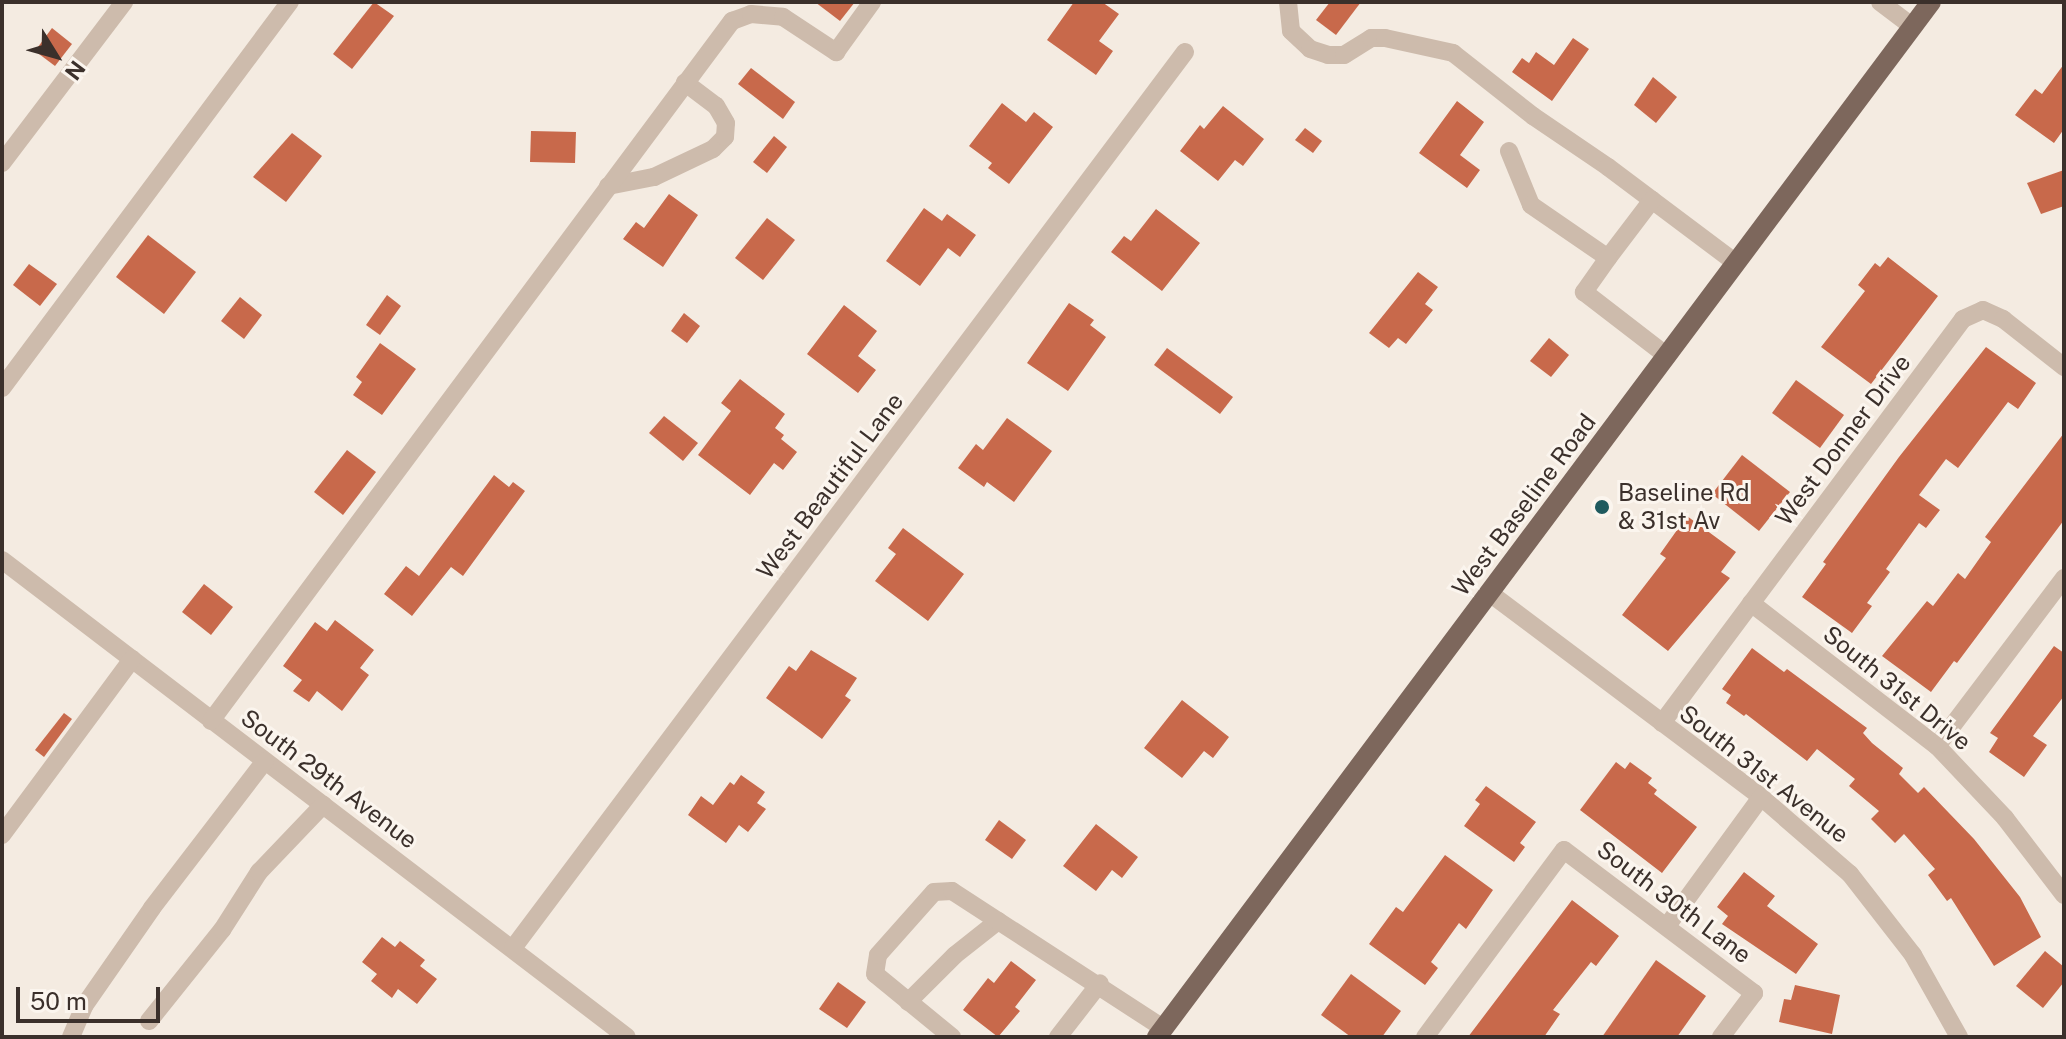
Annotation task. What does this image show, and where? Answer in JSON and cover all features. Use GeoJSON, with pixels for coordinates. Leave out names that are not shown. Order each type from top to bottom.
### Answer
{"type":"FeatureCollection","features":[{"type":"Feature","properties":{"kind":"main road","name":"West Baseline Road"},"geometry":{"type":"LineString","coordinates":[[1160,1032],[1491,594],[1931,2]]}},
{"type":"Feature","properties":{"kind":"street"},"geometry":{"type":"LineString","coordinates":[[2,163],[124,2]]}},
{"type":"Feature","properties":{"kind":"street"},"geometry":{"type":"LineString","coordinates":[[2,388],[290,2]]}},
{"type":"Feature","properties":{"kind":"street"},"geometry":{"type":"LineString","coordinates":[[211,721],[732,21],[751,14],[783,17],[836,52],[872,2]]}},
{"type":"Feature","properties":{"kind":"street"},"geometry":{"type":"LineString","coordinates":[[1288,2],[1291,31],[1310,49],[1328,55],[1344,55],[1371,38],[1385,38],[1453,53],[1533,116],[1736,263]]}},
{"type":"Feature","properties":{"kind":"street"},"geometry":{"type":"LineString","coordinates":[[1880,2],[1913,27]]}},
{"type":"Feature","properties":{"kind":"street","name":"West Beautiful Lane"},"geometry":{"type":"LineString","coordinates":[[513,948],[1185,52]]}},
{"type":"Feature","properties":{"kind":"street"},"geometry":{"type":"LineString","coordinates":[[608,186],[654,177],[713,149],[725,137],[726,123],[716,106],[685,83]]}},
{"type":"Feature","properties":{"kind":"street"},"geometry":{"type":"LineString","coordinates":[[1509,151],[1531,205],[1608,258]]}},
{"type":"Feature","properties":{"kind":"street"},"geometry":{"type":"LineString","coordinates":[[1652,200],[1584,292],[1667,356]]}},
{"type":"Feature","properties":{"kind":"street","name":"West Donner Drive"},"geometry":{"type":"LineString","coordinates":[[1662,723],[1963,319],[1983,310],[2003,319],[2064,367]]}},
{"type":"Feature","properties":{"kind":"street","name":"South 29th Avenue"},"geometry":{"type":"LineString","coordinates":[[2,560],[627,1037]]}},
{"type":"Feature","properties":{"kind":"street"},"geometry":{"type":"LineString","coordinates":[[1937,746],[2064,578]]}},
{"type":"Feature","properties":{"kind":"street","name":"South 31st Avenue"},"geometry":{"type":"LineString","coordinates":[[1491,594],[1761,797],[1850,874],[1913,955],[1959,1037]]}},
{"type":"Feature","properties":{"kind":"street","name":"South 31st Drive"},"geometry":{"type":"LineString","coordinates":[[1751,603],[1937,746],[2005,818],[2064,895]]}},
{"type":"Feature","properties":{"kind":"street"},"geometry":{"type":"LineString","coordinates":[[2,835],[132,659]]}},
{"type":"Feature","properties":{"kind":"street"},"geometry":{"type":"LineString","coordinates":[[71,1037],[92,994],[265,761]]}},
{"type":"Feature","properties":{"kind":"street"},"geometry":{"type":"LineString","coordinates":[[1667,926],[1761,797]]}},
{"type":"Feature","properties":{"kind":"street"},"geometry":{"type":"LineString","coordinates":[[149,1021],[222,930],[259,872],[323,805]]}},
{"type":"Feature","properties":{"kind":"street","name":"South 30th Lane"},"geometry":{"type":"LineString","coordinates":[[1425,1037],[1564,850],[1754,993],[1721,1037]]}},
{"type":"Feature","properties":{"kind":"street"},"geometry":{"type":"LineString","coordinates":[[952,1037],[875,974],[878,955],[934,892],[952,891],[1100,983],[1160,1032]]}},
{"type":"Feature","properties":{"kind":"street"},"geometry":{"type":"LineString","coordinates":[[908,1002],[955,955],[998,921]]}},
{"type":"Feature","properties":{"kind":"street"},"geometry":{"type":"LineString","coordinates":[[1058,1037],[1100,983]]}},
{"type":"Feature","properties":{"kind":"building"},"geometry":{"type":"Polygon","coordinates":[[[374,2],[394,16],[352,69],[333,54],[374,2]]]}},
{"type":"Feature","properties":{"kind":"building"},"geometry":{"type":"Polygon","coordinates":[[[815,2],[855,2],[840,21],[815,2]]]}},
{"type":"Feature","properties":{"kind":"building"},"geometry":{"type":"Polygon","coordinates":[[[1074,2],[1102,2],[1119,14],[1099,41],[1113,51],[1096,75],[1047,40],[1074,2]]]}},
{"type":"Feature","properties":{"kind":"building"},"geometry":{"type":"Polygon","coordinates":[[[1330,2],[1361,2],[1336,35],[1316,20],[1330,2]]]}},
{"type":"Feature","properties":{"kind":"building"},"geometry":{"type":"Polygon","coordinates":[[[52,28],[72,44],[55,66],[35,51],[52,28]]]}},
{"type":"Feature","properties":{"kind":"building"},"geometry":{"type":"Polygon","coordinates":[[[1573,38],[1589,49],[1552,101],[1512,72],[1522,58],[1529,63],[1536,52],[1554,65],[1573,38]]]}},
{"type":"Feature","properties":{"kind":"building"},"geometry":{"type":"Polygon","coordinates":[[[2064,64],[2064,129],[2054,143],[2015,115],[2035,89],[2042,94],[2064,64]]]}},
{"type":"Feature","properties":{"kind":"building"},"geometry":{"type":"Polygon","coordinates":[[[751,68],[795,102],[783,119],[738,84],[751,68]]]}},
{"type":"Feature","properties":{"kind":"building"},"geometry":{"type":"Polygon","coordinates":[[[1653,77],[1677,97],[1656,123],[1634,105],[1653,77]]]}},
{"type":"Feature","properties":{"kind":"building"},"geometry":{"type":"Polygon","coordinates":[[[1457,101],[1484,122],[1460,155],[1480,170],[1467,188],[1419,153],[1457,101]]]}},
{"type":"Feature","properties":{"kind":"building"},"geometry":{"type":"Polygon","coordinates":[[[1002,103],[1026,122],[1034,112],[1053,127],[1009,184],[988,168],[992,163],[969,146],[1002,103]]]}},
{"type":"Feature","properties":{"kind":"building"},"geometry":{"type":"Polygon","coordinates":[[[1223,106],[1264,139],[1243,166],[1235,160],[1218,181],[1180,151],[1200,125],[1204,129],[1223,106]]]}},
{"type":"Feature","properties":{"kind":"building"},"geometry":{"type":"Polygon","coordinates":[[[1305,128],[1322,141],[1313,153],[1295,140],[1305,128]]]}},
{"type":"Feature","properties":{"kind":"building"},"geometry":{"type":"Polygon","coordinates":[[[531,131],[576,132],[575,163],[530,162],[531,131]]]}},
{"type":"Feature","properties":{"kind":"building"},"geometry":{"type":"Polygon","coordinates":[[[292,133],[322,156],[286,202],[253,177],[292,133]]]}},
{"type":"Feature","properties":{"kind":"building"},"geometry":{"type":"Polygon","coordinates":[[[774,136],[787,147],[767,173],[753,162],[774,136]]]}},
{"type":"Feature","properties":{"kind":"building"},"geometry":{"type":"Polygon","coordinates":[[[2064,170],[2064,206],[2041,214],[2027,183],[2064,170]]]}},
{"type":"Feature","properties":{"kind":"building"},"geometry":{"type":"Polygon","coordinates":[[[669,194],[698,215],[663,267],[623,239],[636,222],[644,228],[669,194]]]}},
{"type":"Feature","properties":{"kind":"building"},"geometry":{"type":"Polygon","coordinates":[[[924,208],[942,221],[947,214],[976,235],[960,257],[948,248],[920,286],[886,261],[924,208]]]}},
{"type":"Feature","properties":{"kind":"building"},"geometry":{"type":"Polygon","coordinates":[[[1156,209],[1200,243],[1162,291],[1111,252],[1124,236],[1131,241],[1156,209]]]}},
{"type":"Feature","properties":{"kind":"building"},"geometry":{"type":"Polygon","coordinates":[[[767,218],[795,240],[763,280],[735,258],[767,218]]]}},
{"type":"Feature","properties":{"kind":"building"},"geometry":{"type":"Polygon","coordinates":[[[148,235],[196,272],[164,314],[116,277],[148,235]]]}},
{"type":"Feature","properties":{"kind":"building"},"geometry":{"type":"Polygon","coordinates":[[[1888,257],[1938,296],[1871,384],[1821,347],[1865,291],[1858,285],[1875,263],[1880,267],[1888,257]]]}},
{"type":"Feature","properties":{"kind":"building"},"geometry":{"type":"Polygon","coordinates":[[[29,264],[57,284],[40,306],[13,285],[29,264]]]}},
{"type":"Feature","properties":{"kind":"building"},"geometry":{"type":"Polygon","coordinates":[[[1418,272],[1438,287],[1425,304],[1433,310],[1406,344],[1398,338],[1389,348],[1369,333],[1418,272]]]}},
{"type":"Feature","properties":{"kind":"building"},"geometry":{"type":"Polygon","coordinates":[[[387,295],[401,306],[380,335],[366,325],[387,295]]]}},
{"type":"Feature","properties":{"kind":"building"},"geometry":{"type":"Polygon","coordinates":[[[240,297],[262,315],[244,339],[221,321],[240,297]]]}},
{"type":"Feature","properties":{"kind":"building"},"geometry":{"type":"Polygon","coordinates":[[[1069,303],[1094,320],[1090,325],[1106,337],[1068,391],[1027,363],[1069,303]]]}},
{"type":"Feature","properties":{"kind":"building"},"geometry":{"type":"Polygon","coordinates":[[[844,305],[877,331],[858,356],[876,370],[858,393],[807,354],[844,305]]]}},
{"type":"Feature","properties":{"kind":"building"},"geometry":{"type":"Polygon","coordinates":[[[684,313],[700,326],[687,343],[671,331],[684,313]]]}},
{"type":"Feature","properties":{"kind":"building"},"geometry":{"type":"Polygon","coordinates":[[[1549,338],[1569,355],[1551,377],[1530,361],[1549,338]]]}},
{"type":"Feature","properties":{"kind":"building"},"geometry":{"type":"Polygon","coordinates":[[[380,343],[416,369],[382,415],[353,395],[362,382],[356,377],[380,343]]]}},
{"type":"Feature","properties":{"kind":"building"},"geometry":{"type":"Polygon","coordinates":[[[1986,347],[2036,383],[2018,409],[2008,402],[1958,468],[1946,459],[1919,495],[1940,510],[1926,528],[1919,523],[1886,569],[1890,572],[1867,603],[1872,606],[1852,633],[1802,597],[1826,564],[1823,562],[1899,457],[1986,347]]]}},
{"type":"Feature","properties":{"kind":"building"},"geometry":{"type":"Polygon","coordinates":[[[1167,348],[1233,397],[1220,414],[1154,365],[1167,348]]]}},
{"type":"Feature","properties":{"kind":"building"},"geometry":{"type":"Polygon","coordinates":[[[740,379],[785,414],[775,428],[784,435],[781,439],[797,452],[783,470],[774,463],[750,495],[698,455],[731,411],[721,403],[740,379]]]}},
{"type":"Feature","properties":{"kind":"building"},"geometry":{"type":"Polygon","coordinates":[[[1796,380],[1844,415],[1820,448],[1772,413],[1796,380]]]}},
{"type":"Feature","properties":{"kind":"building"},"geometry":{"type":"Polygon","coordinates":[[[664,416],[698,443],[683,461],[649,433],[664,416]]]}},
{"type":"Feature","properties":{"kind":"building"},"geometry":{"type":"Polygon","coordinates":[[[1007,418],[1052,451],[1014,502],[987,482],[984,487],[958,468],[976,444],[983,450],[1007,418]]]}},
{"type":"Feature","properties":{"kind":"building"},"geometry":{"type":"Polygon","coordinates":[[[2064,433],[2064,520],[1957,663],[1954,661],[1931,692],[1882,656],[1927,601],[1933,606],[1958,573],[1965,579],[1991,542],[1985,537],[2064,433]]]}},
{"type":"Feature","properties":{"kind":"building"},"geometry":{"type":"Polygon","coordinates":[[[347,450],[376,472],[343,515],[314,492],[347,450]]]}},
{"type":"Feature","properties":{"kind":"building"},"geometry":{"type":"Polygon","coordinates":[[[1742,455],[1790,492],[1759,531],[1712,494],[1742,455]]]}},
{"type":"Feature","properties":{"kind":"building"},"geometry":{"type":"Polygon","coordinates":[[[494,475],[509,487],[513,482],[525,491],[463,576],[451,567],[412,616],[384,594],[406,566],[419,576],[494,475]]]}},
{"type":"Feature","properties":{"kind":"building"},"geometry":{"type":"Polygon","coordinates":[[[1687,516],[1736,552],[1721,572],[1730,578],[1668,651],[1622,615],[1666,558],[1660,554],[1687,516]]]}},
{"type":"Feature","properties":{"kind":"building"},"geometry":{"type":"Polygon","coordinates":[[[903,528],[964,574],[928,621],[875,581],[896,554],[888,548],[903,528]]]}},
{"type":"Feature","properties":{"kind":"building"},"geometry":{"type":"Polygon","coordinates":[[[204,584],[233,607],[211,635],[182,612],[204,584]]]}},
{"type":"Feature","properties":{"kind":"building"},"geometry":{"type":"Polygon","coordinates":[[[335,620],[374,650],[360,668],[369,675],[342,711],[317,691],[309,702],[293,691],[302,680],[283,666],[315,622],[327,631],[335,620]]]}},
{"type":"Feature","properties":{"kind":"building"},"geometry":{"type":"Polygon","coordinates":[[[2054,646],[2064,653],[2064,696],[2033,736],[2047,745],[2024,777],[1989,752],[1998,738],[1990,733],[2054,646]]]}},
{"type":"Feature","properties":{"kind":"building"},"geometry":{"type":"Polygon","coordinates":[[[1752,648],[1784,672],[1787,669],[1867,728],[1863,733],[1872,743],[1903,768],[1899,774],[1918,793],[1924,787],[1974,839],[2020,897],[2041,937],[1994,966],[1951,898],[1947,901],[1928,875],[1935,869],[1904,834],[1895,843],[1871,819],[1879,811],[1849,786],[1855,779],[1817,749],[1807,761],[1746,714],[1744,716],[1726,703],[1731,695],[1722,689],[1752,648]]]}},
{"type":"Feature","properties":{"kind":"building"},"geometry":{"type":"Polygon","coordinates":[[[811,650],[857,678],[845,696],[851,700],[822,739],[766,698],[789,666],[796,671],[811,650]]]}},
{"type":"Feature","properties":{"kind":"building"},"geometry":{"type":"Polygon","coordinates":[[[1182,700],[1229,737],[1213,758],[1204,751],[1182,778],[1144,748],[1182,700]]]}},
{"type":"Feature","properties":{"kind":"building"},"geometry":{"type":"Polygon","coordinates":[[[64,713],[72,719],[44,757],[35,750],[64,713]]]}},
{"type":"Feature","properties":{"kind":"building"},"geometry":{"type":"Polygon","coordinates":[[[1616,762],[1625,769],[1630,762],[1652,778],[1648,783],[1657,790],[1654,794],[1697,827],[1662,873],[1580,810],[1616,762]]]}},
{"type":"Feature","properties":{"kind":"building"},"geometry":{"type":"Polygon","coordinates":[[[741,775],[765,792],[757,803],[766,809],[748,832],[739,825],[726,843],[688,815],[701,796],[713,805],[730,782],[734,785],[741,775]]]}},
{"type":"Feature","properties":{"kind":"building"},"geometry":{"type":"Polygon","coordinates":[[[1486,786],[1536,822],[1520,843],[1525,847],[1514,862],[1464,826],[1480,804],[1475,800],[1486,786]]]}},
{"type":"Feature","properties":{"kind":"building"},"geometry":{"type":"Polygon","coordinates":[[[999,820],[1026,840],[1012,859],[985,840],[999,820]]]}},
{"type":"Feature","properties":{"kind":"building"},"geometry":{"type":"Polygon","coordinates":[[[1096,824],[1138,857],[1122,878],[1112,870],[1096,891],[1063,866],[1096,824]]]}},
{"type":"Feature","properties":{"kind":"building"},"geometry":{"type":"Polygon","coordinates":[[[1445,855],[1493,890],[1466,929],[1459,923],[1431,962],[1438,968],[1425,985],[1369,944],[1396,907],[1403,912],[1445,855]]]}},
{"type":"Feature","properties":{"kind":"building"},"geometry":{"type":"Polygon","coordinates":[[[1744,872],[1775,896],[1767,906],[1818,944],[1796,974],[1722,924],[1728,916],[1717,907],[1744,872]]]}},
{"type":"Feature","properties":{"kind":"building"},"geometry":{"type":"Polygon","coordinates":[[[1572,900],[1619,936],[1596,966],[1591,962],[1553,1010],[1560,1014],[1544,1037],[1468,1037],[1572,900]]]}},
{"type":"Feature","properties":{"kind":"building"},"geometry":{"type":"Polygon","coordinates":[[[382,937],[395,947],[400,941],[425,960],[420,966],[437,979],[417,1004],[398,989],[392,998],[371,981],[377,974],[362,962],[382,937]]]}},
{"type":"Feature","properties":{"kind":"building"},"geometry":{"type":"Polygon","coordinates":[[[2045,951],[2064,967],[2064,982],[2043,1008],[2016,986],[2045,951]]]}},
{"type":"Feature","properties":{"kind":"building"},"geometry":{"type":"Polygon","coordinates":[[[1656,960],[1706,996],[1677,1037],[1602,1037],[1656,960]]]}},
{"type":"Feature","properties":{"kind":"building"},"geometry":{"type":"Polygon","coordinates":[[[1011,961],[1036,980],[1015,1007],[1020,1011],[998,1037],[963,1010],[988,978],[994,983],[1011,961]]]}},
{"type":"Feature","properties":{"kind":"building"},"geometry":{"type":"Polygon","coordinates":[[[1351,974],[1401,1011],[1382,1037],[1351,1037],[1321,1015],[1351,974]]]}},
{"type":"Feature","properties":{"kind":"building"},"geometry":{"type":"Polygon","coordinates":[[[838,982],[866,1002],[847,1028],[819,1009],[838,982]]]}},
{"type":"Feature","properties":{"kind":"building"},"geometry":{"type":"Polygon","coordinates":[[[1795,985],[1840,995],[1832,1034],[1779,1022],[1784,999],[1791,1000],[1795,985]]]}},
{"type":"Feature","properties":{"kind":"place","name":"Baseline Rd & 31st Av"},"geometry":{"type":"Point","coordinates":[1602,507]}}]}
